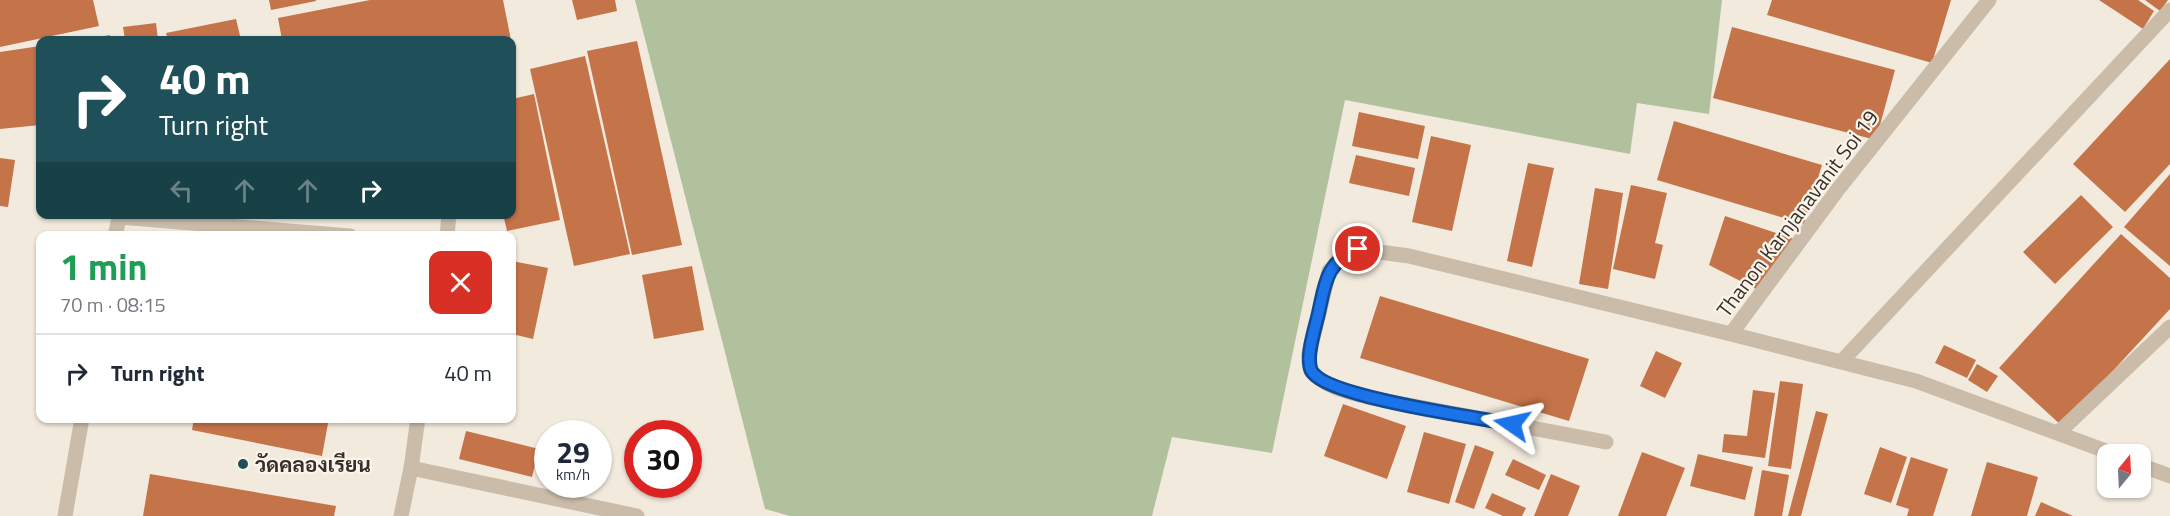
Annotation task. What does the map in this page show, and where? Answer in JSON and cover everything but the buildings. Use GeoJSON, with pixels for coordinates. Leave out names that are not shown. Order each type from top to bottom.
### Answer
{"type":"FeatureCollection","features":[{"type":"Feature","properties":{"kind":"street","name":"Thanon Karnjanavanit Soi 19"},"geometry":{"type":"LineString","coordinates":[[1989,0],[1845,181],[1731,334],[1916,381],[2097,448]]}},
{"type":"Feature","properties":{"kind":"street"},"geometry":{"type":"LineString","coordinates":[[1840,362],[2170,10]]}},
{"type":"Feature","properties":{"kind":"street"},"geometry":{"type":"LineString","coordinates":[[154,219],[292,231]]}},
{"type":"Feature","properties":{"kind":"street"},"geometry":{"type":"LineString","coordinates":[[1606,442],[1371,398],[1321,380],[1311,371],[1309,361],[1329,271],[1349,252],[1358,249],[1379,250],[1421,258],[1731,334]]}},
{"type":"Feature","properties":{"kind":"street"},"geometry":{"type":"LineString","coordinates":[[2058,433],[2170,327]]}},
{"type":"Feature","properties":{"kind":"street"},"geometry":{"type":"LineString","coordinates":[[65,516],[81,423]]}},
{"type":"Feature","properties":{"kind":"street"},"geometry":{"type":"LineString","coordinates":[[401,516],[417,423]]}},
{"type":"Feature","properties":{"kind":"street"},"geometry":{"type":"LineString","coordinates":[[411,468],[637,516]]}},
{"type":"Feature","properties":{"kind":"street"},"geometry":{"type":"LineString","coordinates":[[2151,469],[2170,476]]}},
{"type":"Feature","properties":{"kind":"green space"},"geometry":{"type":"Polygon","coordinates":[[[635,0],[1722,0],[1709,114],[1637,103],[1630,154],[1345,100],[1272,453],[1172,437],[1152,516],[790,516],[765,509],[635,0]]]}},
{"type":"Feature","properties":{"kind":"place","name":"วัดคลองเรียน"},"geometry":{"type":"Point","coordinates":[243,464]}},
{"type":"Feature","properties":{"kind":"route"},"geometry":{"type":"LineString","coordinates":[[1358,249],[1342,257],[1329,271],[1310,354],[1311,371],[1329,385],[1371,398],[1512,424]]}}]}
